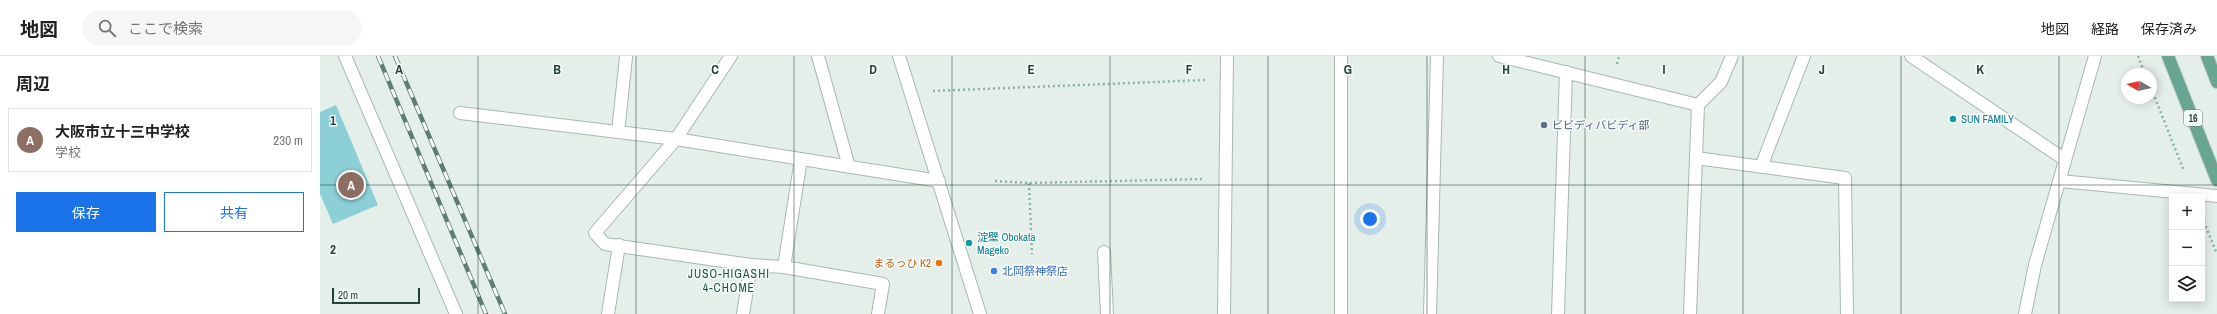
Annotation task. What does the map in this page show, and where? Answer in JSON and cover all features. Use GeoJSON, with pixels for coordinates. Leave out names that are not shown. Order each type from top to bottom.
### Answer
{"type":"FeatureCollection","features":[{"type":"Feature","properties":{"kind":"main road","name":"16"},"geometry":{"type":"LineString","coordinates":[[2168,56],[2217,180]]}},
{"type":"Feature","properties":{"kind":"main road"},"geometry":{"type":"LineString","coordinates":[[2206,56],[2217,82]]}},
{"type":"Feature","properties":{"kind":"street"},"geometry":{"type":"LineString","coordinates":[[345,56],[456,314]]}},
{"type":"Feature","properties":{"kind":"street"},"geometry":{"type":"LineString","coordinates":[[731,56],[676,138],[595,233],[605,244],[751,266],[784,267],[883,284],[878,314]]}},
{"type":"Feature","properties":{"kind":"street"},"geometry":{"type":"LineString","coordinates":[[818,56],[849,167]]}},
{"type":"Feature","properties":{"kind":"street"},"geometry":{"type":"LineString","coordinates":[[899,56],[980,314]]}},
{"type":"Feature","properties":{"kind":"street"},"geometry":{"type":"LineString","coordinates":[[1224,314],[1227,56]]}},
{"type":"Feature","properties":{"kind":"street"},"geometry":{"type":"LineString","coordinates":[[1341,56],[1341,314]]}},
{"type":"Feature","properties":{"kind":"street"},"geometry":{"type":"LineString","coordinates":[[1430,314],[1436,56]]}},
{"type":"Feature","properties":{"kind":"street"},"geometry":{"type":"LineString","coordinates":[[1499,56],[1514,58],[1698,105]]}},
{"type":"Feature","properties":{"kind":"street"},"geometry":{"type":"LineString","coordinates":[[1690,314],[1698,105],[1721,82],[1732,56]]}},
{"type":"Feature","properties":{"kind":"street"},"geometry":{"type":"LineString","coordinates":[[1761,167],[1804,56]]}},
{"type":"Feature","properties":{"kind":"street"},"geometry":{"type":"LineString","coordinates":[[1911,56],[1926,61],[2064,159]]}},
{"type":"Feature","properties":{"kind":"street"},"geometry":{"type":"LineString","coordinates":[[2025,314],[2035,264],[2060,181],[2064,159],[2095,56]]}},
{"type":"Feature","properties":{"kind":"street"},"geometry":{"type":"LineString","coordinates":[[618,132],[626,57]]}},
{"type":"Feature","properties":{"kind":"street"},"geometry":{"type":"LineString","coordinates":[[1558,314],[1566,72]]}},
{"type":"Feature","properties":{"kind":"street"},"geometry":{"type":"LineString","coordinates":[[460,113],[676,138],[939,181]]}},
{"type":"Feature","properties":{"kind":"street"},"geometry":{"type":"LineString","coordinates":[[1696,158],[1845,178],[1847,314]]}},
{"type":"Feature","properties":{"kind":"street"},"geometry":{"type":"LineString","coordinates":[[784,267],[801,159]]}},
{"type":"Feature","properties":{"kind":"street"},"geometry":{"type":"LineString","coordinates":[[2060,181],[2193,194]]}},
{"type":"Feature","properties":{"kind":"street"},"geometry":{"type":"LineString","coordinates":[[2205,195],[2217,196]]}},
{"type":"Feature","properties":{"kind":"street"},"geometry":{"type":"LineString","coordinates":[[608,314],[619,245]]}},
{"type":"Feature","properties":{"kind":"street"},"geometry":{"type":"LineString","coordinates":[[1104,252],[1107,314]]}},
{"type":"Feature","properties":{"kind":"street"},"geometry":{"type":"LineString","coordinates":[[743,314],[751,266]]}},
{"type":"Feature","properties":{"kind":"path"},"geometry":{"type":"LineString","coordinates":[[2138,56],[2143,68]]}},
{"type":"Feature","properties":{"kind":"path"},"geometry":{"type":"LineString","coordinates":[[910,92],[1227,79]]}},
{"type":"Feature","properties":{"kind":"path"},"geometry":{"type":"LineString","coordinates":[[2157,103],[2193,194]]}},
{"type":"Feature","properties":{"kind":"path"},"geometry":{"type":"LineString","coordinates":[[995,181],[1029,183],[1225,178]]}},
{"type":"Feature","properties":{"kind":"path"},"geometry":{"type":"LineString","coordinates":[[1029,183],[1032,254]]}},
{"type":"Feature","properties":{"kind":"path"},"geometry":{"type":"LineString","coordinates":[[2205,224],[2217,254]]}},
{"type":"Feature","properties":{"kind":"water"},"geometry":{"type":"Polygon","coordinates":[[[336,105],[378,205],[333,224],[320,194],[320,112],[336,105]]]}},
{"type":"Feature","properties":{"kind":"railway"},"geometry":{"type":"LineString","coordinates":[[378,56],[486,314]]}},
{"type":"Feature","properties":{"kind":"railway"},"geometry":{"type":"LineString","coordinates":[[395,56],[505,314]]}},
{"type":"Feature","properties":{"kind":"place","name":"SUN FAMILY"},"geometry":{"type":"Point","coordinates":[1953,119]}},
{"type":"Feature","properties":{"kind":"place","name":"ビビディバビディ部"},"geometry":{"type":"Point","coordinates":[1544,125]}},
{"type":"Feature","properties":{"kind":"place","name":"大阪市立十三中学校"},"geometry":{"type":"Point","coordinates":[351,185]}},
{"type":"Feature","properties":{"kind":"place","name":"淀壁 Obokata Mageko"},"geometry":{"type":"Point","coordinates":[969,243]}},
{"type":"Feature","properties":{"kind":"place","name":"まるっひ K2"},"geometry":{"type":"Point","coordinates":[939,263]}},
{"type":"Feature","properties":{"kind":"place","name":"北岡祭神祭店"},"geometry":{"type":"Point","coordinates":[994,271]}},
{"type":"Feature","properties":{"kind":"district","name":"JUSO-HIGASHI 4-CHOME"},"geometry":{"type":"Point","coordinates":[729,281]}}]}
